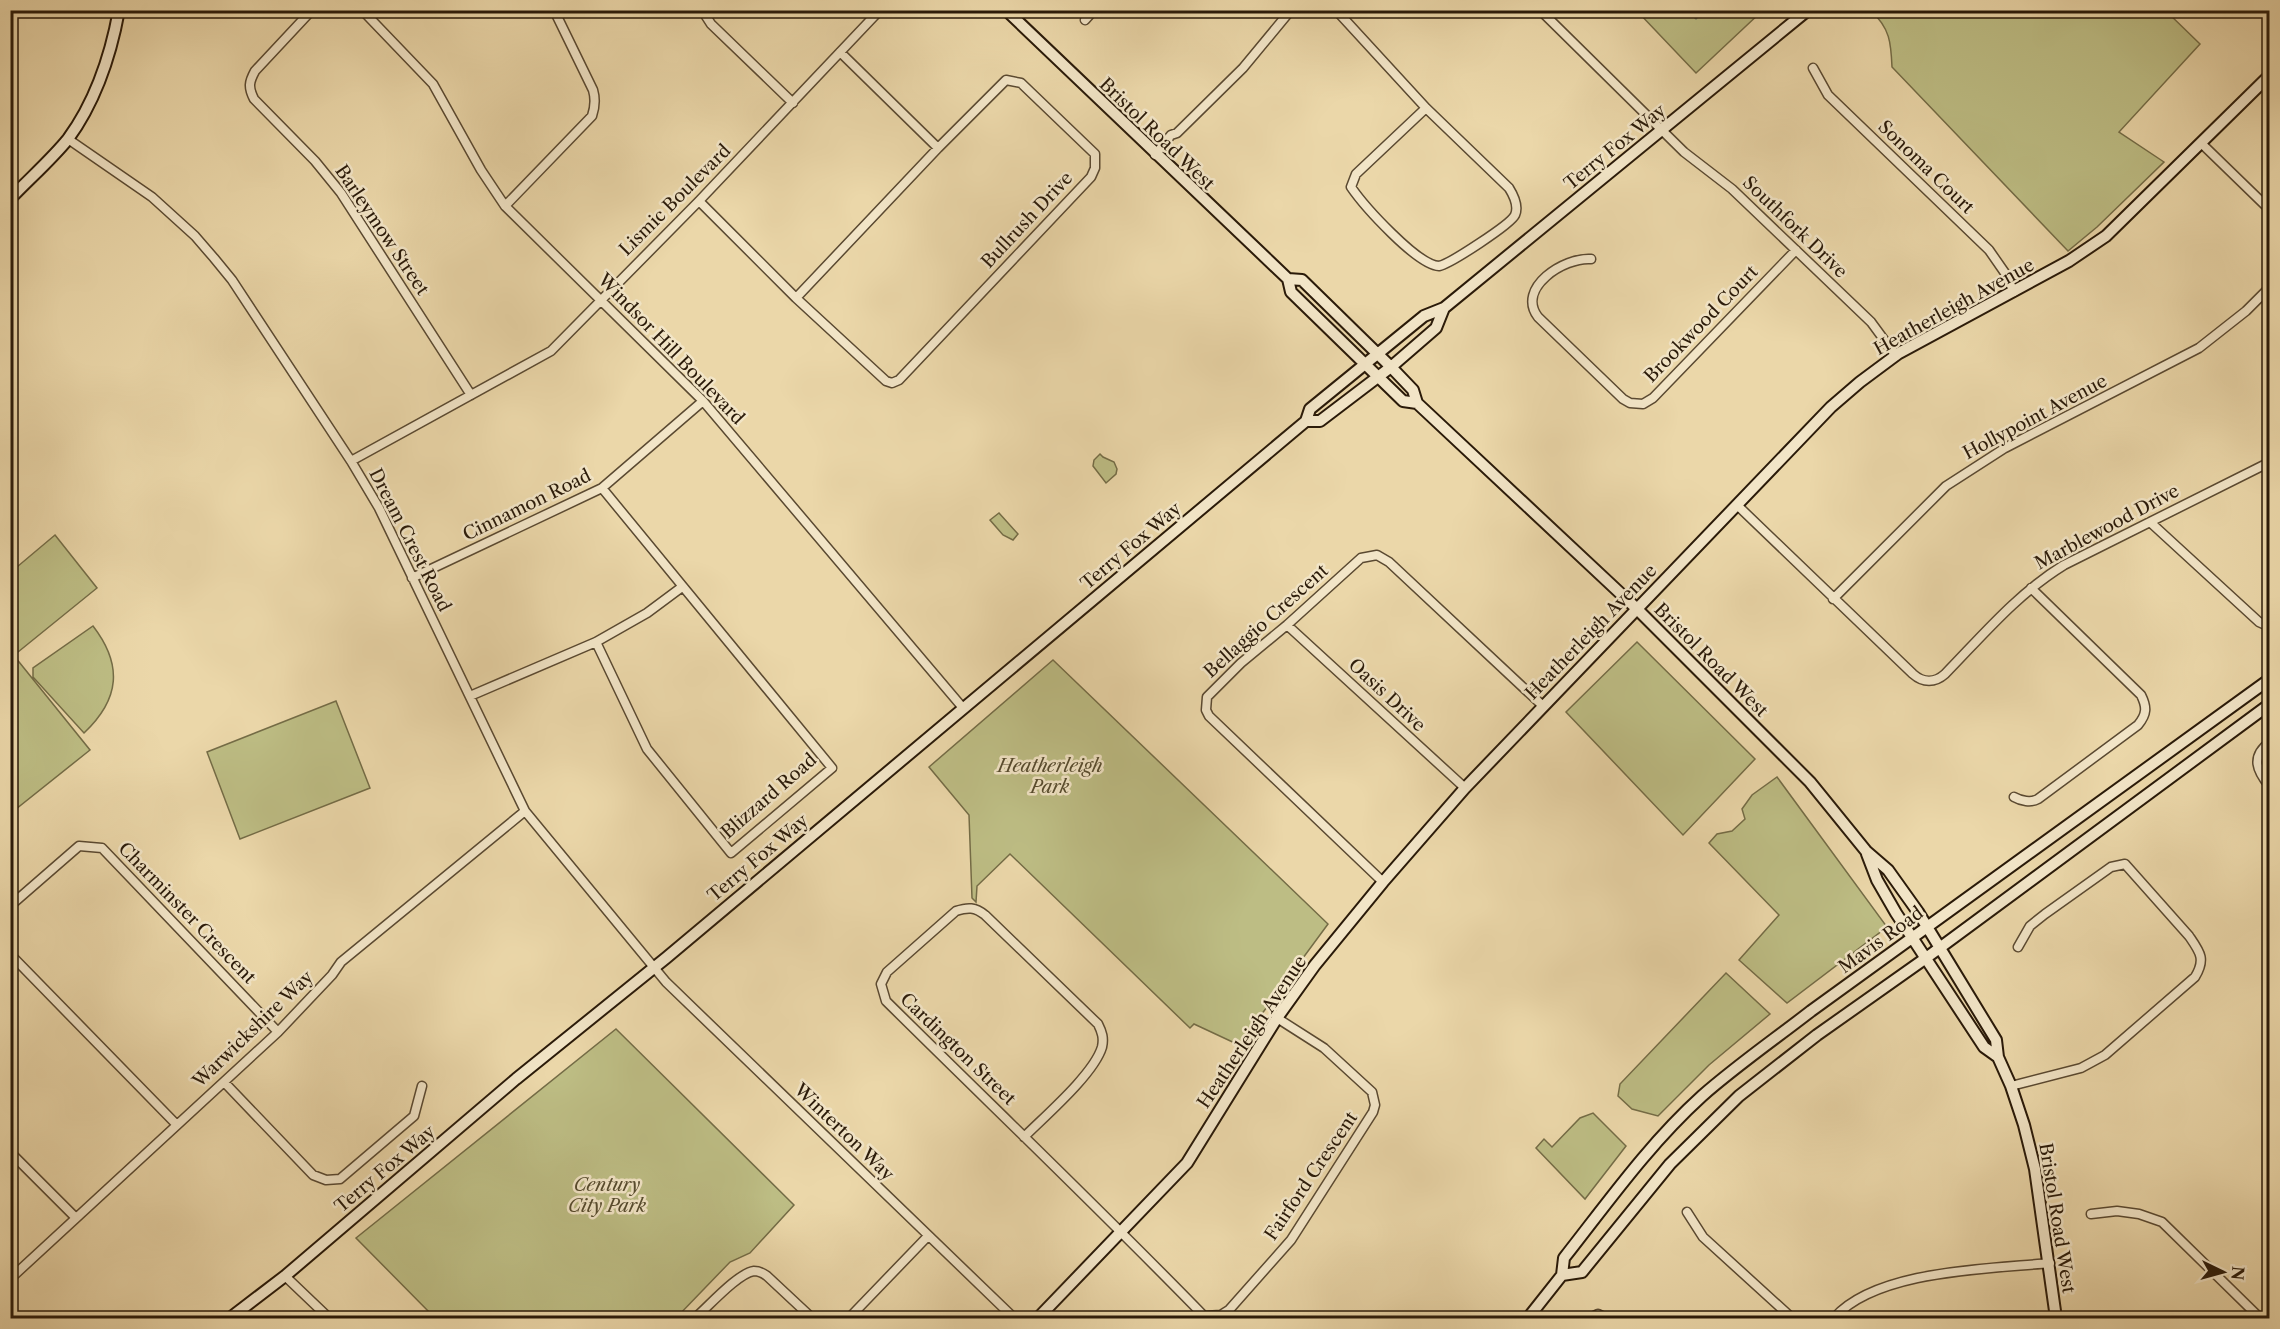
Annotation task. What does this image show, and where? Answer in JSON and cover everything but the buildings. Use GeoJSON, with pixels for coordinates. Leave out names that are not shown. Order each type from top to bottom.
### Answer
{"type":"FeatureCollection","features":[{"type":"Feature","properties":{"kind":"street"},"geometry":{"type":"LineString","coordinates":[[10,199],[68,139],[88,105],[114,36],[119,10]]}},
{"type":"Feature","properties":{"kind":"street","name":"Barleymow Street"},"geometry":{"type":"LineString","coordinates":[[312,10],[255,71],[249,89],[254,99],[315,161],[341,193],[471,396]]}},
{"type":"Feature","properties":{"kind":"street","name":"Windsor Hill Boulevard"},"geometry":{"type":"LineString","coordinates":[[363,10],[433,84],[485,177],[505,206],[703,401],[963,708]]}},
{"type":"Feature","properties":{"kind":"street"},"geometry":{"type":"LineString","coordinates":[[505,206],[592,116],[595,107],[596,98],[593,90],[554,10]]}},
{"type":"Feature","properties":{"kind":"street"},"geometry":{"type":"LineString","coordinates":[[702,10],[711,24],[793,103]]}},
{"type":"Feature","properties":{"kind":"street","name":"Lismic Boulevard"},"geometry":{"type":"LineString","coordinates":[[351,461],[551,351],[699,201],[880,10]]}},
{"type":"Feature","properties":{"kind":"street","name":"Bristol Road West"},"geometry":{"type":"LineString","coordinates":[[1006,10],[1155,155],[1288,279],[1291,292],[1403,401],[1417,403]]}},
{"type":"Feature","properties":{"kind":"street"},"geometry":{"type":"LineString","coordinates":[[1085,20],[1094,10]]}},
{"type":"Feature","properties":{"kind":"street"},"geometry":{"type":"LineString","coordinates":[[1155,155],[1171,135],[1177,133],[1243,68],[1291,10]]}},
{"type":"Feature","properties":{"kind":"street"},"geometry":{"type":"LineString","coordinates":[[1336,10],[1426,108],[1509,188],[1514,196],[1516,205],[1512,219],[1455,259],[1439,266],[1420,259],[1361,201],[1351,187],[1356,174],[1426,108]]}},
{"type":"Feature","properties":{"kind":"street","name":"Southfork Drive"},"geometry":{"type":"LineString","coordinates":[[1540,10],[1684,152],[1732,189],[1871,322],[1896,356]]}},
{"type":"Feature","properties":{"kind":"street","name":"Terry Fox Way"},"geometry":{"type":"LineString","coordinates":[[230,1318],[285,1276],[516,1079],[653,968],[1306,421],[1310,409],[1424,316],[1444,308],[1808,10]]}},
{"type":"Feature","properties":{"kind":"street"},"geometry":{"type":"LineString","coordinates":[[2264,10],[2270,16]]}},
{"type":"Feature","properties":{"kind":"street"},"geometry":{"type":"LineString","coordinates":[[840,52],[938,148]]}},
{"type":"Feature","properties":{"kind":"street","name":"Sonoma Court"},"geometry":{"type":"LineString","coordinates":[[1813,68],[1828,94],[1989,250],[2005,273],[2014,292]]}},
{"type":"Feature","properties":{"kind":"street","name":"Heatherleigh Avenue"},"geometry":{"type":"LineString","coordinates":[[1038,1318],[1187,1163],[1277,1018],[1315,965],[1464,788],[1831,407],[1896,356],[2069,261],[2106,236],[2270,75]]}},
{"type":"Feature","properties":{"kind":"street","name":"Bullrush Drive"},"geometry":{"type":"LineString","coordinates":[[699,201],[796,298],[886,381],[892,383],[898,380],[1091,177],[1095,168],[1095,154],[1021,83],[1006,80],[796,298]]}},
{"type":"Feature","properties":{"kind":"street","name":"Dream Crest Road"},"geometry":{"type":"LineString","coordinates":[[68,139],[152,197],[195,236],[232,280],[351,461],[384,517],[525,811],[653,968]]}},
{"type":"Feature","properties":{"kind":"street"},"geometry":{"type":"LineString","coordinates":[[2201,143],[2270,210]]}},
{"type":"Feature","properties":{"kind":"street","name":"Brookwood Court"},"geometry":{"type":"LineString","coordinates":[[1591,259],[1569,263],[1536,286],[1532,295],[1533,309],[1538,317],[1623,399],[1630,403],[1643,405],[1653,398],[1796,250]]}},
{"type":"Feature","properties":{"kind":"street","name":"Bristol Road West"},"geometry":{"type":"LineString","coordinates":[[1288,279],[1302,280],[1378,353],[1413,390],[1417,403],[1636,608],[1810,782],[1866,851],[1888,870],[1941,947],[1996,1040],[1998,1057],[2012,1086],[2035,1169],[2056,1318]]}},
{"type":"Feature","properties":{"kind":"street","name":"Hollypoint Avenue"},"geometry":{"type":"LineString","coordinates":[[1833,599],[1946,486],[2004,448],[2199,348],[2246,311],[2270,287]]}},
{"type":"Feature","properties":{"kind":"street","name":"Terry Fox Way"},"geometry":{"type":"LineString","coordinates":[[1306,421],[1320,421],[1391,367],[1436,328],[1444,308]]}},
{"type":"Feature","properties":{"kind":"street","name":"Cinnamon Road"},"geometry":{"type":"LineString","coordinates":[[412,578],[602,489],[703,401]]}},
{"type":"Feature","properties":{"kind":"street","name":"Marblewood Drive"},"geometry":{"type":"LineString","coordinates":[[1737,505],[1917,678],[1934,681],[1945,674],[2014,602],[2064,565],[2270,462]]}},
{"type":"Feature","properties":{"kind":"street","name":"Blizzard Road"},"geometry":{"type":"LineString","coordinates":[[596,642],[647,749],[731,853],[832,768],[602,489]]}},
{"type":"Feature","properties":{"kind":"street"},"geometry":{"type":"LineString","coordinates":[[2150,522],[2259,622],[2270,627]]}},
{"type":"Feature","properties":{"kind":"street","name":"Bellaggio Crescent"},"geometry":{"type":"LineString","coordinates":[[1383,882],[1209,716],[1206,710],[1207,697],[1241,663],[1361,558],[1377,555],[1389,562],[1544,706]]}},
{"type":"Feature","properties":{"kind":"street"},"geometry":{"type":"LineString","coordinates":[[470,696],[596,642],[647,613],[682,587]]}},
{"type":"Feature","properties":{"kind":"street"},"geometry":{"type":"LineString","coordinates":[[2014,797],[2033,802],[2038,799],[2138,725],[2146,714],[2146,704],[2141,694],[2031,588]]}},
{"type":"Feature","properties":{"kind":"street","name":"Oasis Drive"},"geometry":{"type":"LineString","coordinates":[[1287,625],[1464,788]]}},
{"type":"Feature","properties":{"kind":"street","name":"Mavis Road"},"geometry":{"type":"LineString","coordinates":[[1528,1318],[1562,1275],[1564,1257],[1653,1147],[1701,1097],[1753,1055],[2270,679]]}},
{"type":"Feature","properties":{"kind":"street","name":"Mavis Road"},"geometry":{"type":"LineString","coordinates":[[1562,1275],[1582,1272],[1670,1164],[1739,1096],[1816,1035],[1926,958],[2270,704]]}},
{"type":"Feature","properties":{"kind":"street"},"geometry":{"type":"LineString","coordinates":[[2270,742],[2260,753],[2257,761],[2260,775],[2270,787]]}},
{"type":"Feature","properties":{"kind":"street","name":"Warwickshire Way"},"geometry":{"type":"LineString","coordinates":[[10,1279],[278,1032],[332,975],[341,962],[525,811]]}},
{"type":"Feature","properties":{"kind":"street","name":"Charminster Crescent"},"geometry":{"type":"LineString","coordinates":[[10,906],[79,846],[102,848],[278,1032]]}},
{"type":"Feature","properties":{"kind":"street","name":"Bristol Road West"},"geometry":{"type":"LineString","coordinates":[[1866,851],[1876,880],[1913,938],[1984,1047],[1998,1057]]}},
{"type":"Feature","properties":{"kind":"street"},"geometry":{"type":"LineString","coordinates":[[2012,1086],[2081,1068],[2106,1055],[2195,977],[2202,960],[2198,948],[2189,936],[2125,864],[2111,867],[2044,914],[2030,926],[2018,947]]}},
{"type":"Feature","properties":{"kind":"street","name":"Cardington Street"},"geometry":{"type":"LineString","coordinates":[[1024,1137],[1085,1075],[1102,1048],[1103,1034],[1098,1024],[985,915],[978,909],[965,908],[956,911],[887,972],[881,984],[886,1001],[1024,1137],[1122,1231]]}},
{"type":"Feature","properties":{"kind":"street"},"geometry":{"type":"LineString","coordinates":[[10,954],[176,1124]]}},
{"type":"Feature","properties":{"kind":"street","name":"Winterton Way"},"geometry":{"type":"LineString","coordinates":[[653,968],[1014,1318]]}},
{"type":"Feature","properties":{"kind":"street","name":"Fairford Crescent"},"geometry":{"type":"LineString","coordinates":[[1122,1231],[1204,1316],[1221,1315],[1229,1310],[1291,1240],[1376,1105],[1372,1092],[1324,1048],[1277,1018]]}},
{"type":"Feature","properties":{"kind":"street"},"geometry":{"type":"LineString","coordinates":[[224,1082],[313,1175],[326,1180],[340,1179],[414,1116],[422,1086]]}},
{"type":"Feature","properties":{"kind":"street"},"geometry":{"type":"LineString","coordinates":[[10,1152],[76,1218]]}},
{"type":"Feature","properties":{"kind":"street"},"geometry":{"type":"LineString","coordinates":[[2091,1214],[2117,1211],[2139,1214],[2162,1222],[2260,1318]]}},
{"type":"Feature","properties":{"kind":"street"},"geometry":{"type":"LineString","coordinates":[[1687,1212],[1703,1237],[1792,1318]]}},
{"type":"Feature","properties":{"kind":"street"},"geometry":{"type":"LineString","coordinates":[[849,1318],[928,1236]]}},
{"type":"Feature","properties":{"kind":"street"},"geometry":{"type":"LineString","coordinates":[[1834,1318],[1842,1309],[1859,1298],[1919,1278],[2050,1263]]}},
{"type":"Feature","properties":{"kind":"street"},"geometry":{"type":"LineString","coordinates":[[695,1318],[740,1278],[753,1271],[767,1276],[812,1318]]}},
{"type":"Feature","properties":{"kind":"street"},"geometry":{"type":"LineString","coordinates":[[285,1276],[329,1318]]}},
{"type":"Feature","properties":{"kind":"street"},"geometry":{"type":"LineString","coordinates":[[1590,1318],[1598,1314],[1606,1318]]}},
{"type":"Feature","properties":{"kind":"green space"},"geometry":{"type":"Polygon","coordinates":[[[1637,11],[1762,11],[1696,73],[1637,11]]]}},
{"type":"Feature","properties":{"kind":"green space"},"geometry":{"type":"Polygon","coordinates":[[[1871,11],[2166,11],[2200,44],[2119,132],[2164,162],[2097,227],[2068,251],[1892,67],[1886,30],[1871,11]]]}},
{"type":"Feature","properties":{"kind":"green space"},"geometry":{"type":"Polygon","coordinates":[[[1100,454],[1114,462],[1117,469],[1116,474],[1106,483],[1093,466],[1094,460],[1100,454]]]}},
{"type":"Feature","properties":{"kind":"green space"},"geometry":{"type":"Polygon","coordinates":[[[999,513],[1018,534],[1013,540],[1003,535],[990,520],[999,513]]]}},
{"type":"Feature","properties":{"kind":"green space"},"geometry":{"type":"Polygon","coordinates":[[[55,535],[97,588],[18,652],[11,643],[11,572],[55,535]]]}},
{"type":"Feature","properties":{"kind":"green space"},"geometry":{"type":"Polygon","coordinates":[[[93,626],[109,654],[113,668],[113,681],[111,694],[105,707],[84,733],[33,677],[33,668],[93,626]]]}},
{"type":"Feature","properties":{"kind":"green space"},"geometry":{"type":"Polygon","coordinates":[[[1637,642],[1755,759],[1683,835],[1566,712],[1637,642]]]}},
{"type":"Feature","properties":{"kind":"green space"},"geometry":{"type":"Polygon","coordinates":[[[11,652],[90,750],[10,813],[11,652]]]}},
{"type":"Feature","properties":{"kind":"green space","name":"Heatherleigh Park"},"geometry":{"type":"Polygon","coordinates":[[[1053,660],[1328,924],[1239,1045],[1194,1024],[1190,1028],[1010,854],[977,886],[976,902],[972,898],[969,815],[929,767],[1053,660]]]}},
{"type":"Feature","properties":{"kind":"green space"},"geometry":{"type":"Polygon","coordinates":[[[336,701],[370,788],[240,839],[207,752],[336,701]]]}},
{"type":"Feature","properties":{"kind":"green space"},"geometry":{"type":"Polygon","coordinates":[[[1777,777],[1887,927],[1787,1003],[1739,960],[1779,915],[1709,843],[1717,834],[1732,831],[1745,819],[1742,809],[1752,795],[1777,777]]]}},
{"type":"Feature","properties":{"kind":"green space"},"geometry":{"type":"Polygon","coordinates":[[[1726,973],[1770,1014],[1709,1065],[1658,1116],[1632,1109],[1618,1096],[1620,1084],[1726,973]]]}},
{"type":"Feature","properties":{"kind":"green space","name":"Century City Park"},"geometry":{"type":"Polygon","coordinates":[[[616,1029],[794,1205],[750,1253],[730,1262],[676,1318],[435,1318],[356,1238],[616,1029]]]}},
{"type":"Feature","properties":{"kind":"green space"},"geometry":{"type":"Polygon","coordinates":[[[1593,1113],[1626,1146],[1585,1199],[1536,1148],[1544,1139],[1552,1147],[1580,1118],[1593,1113]]]}},
{"type":"Feature","properties":{"kind":"waterway"},"geometry":{"type":"LineString","coordinates":[[1689,10],[1696,18]]}}]}
